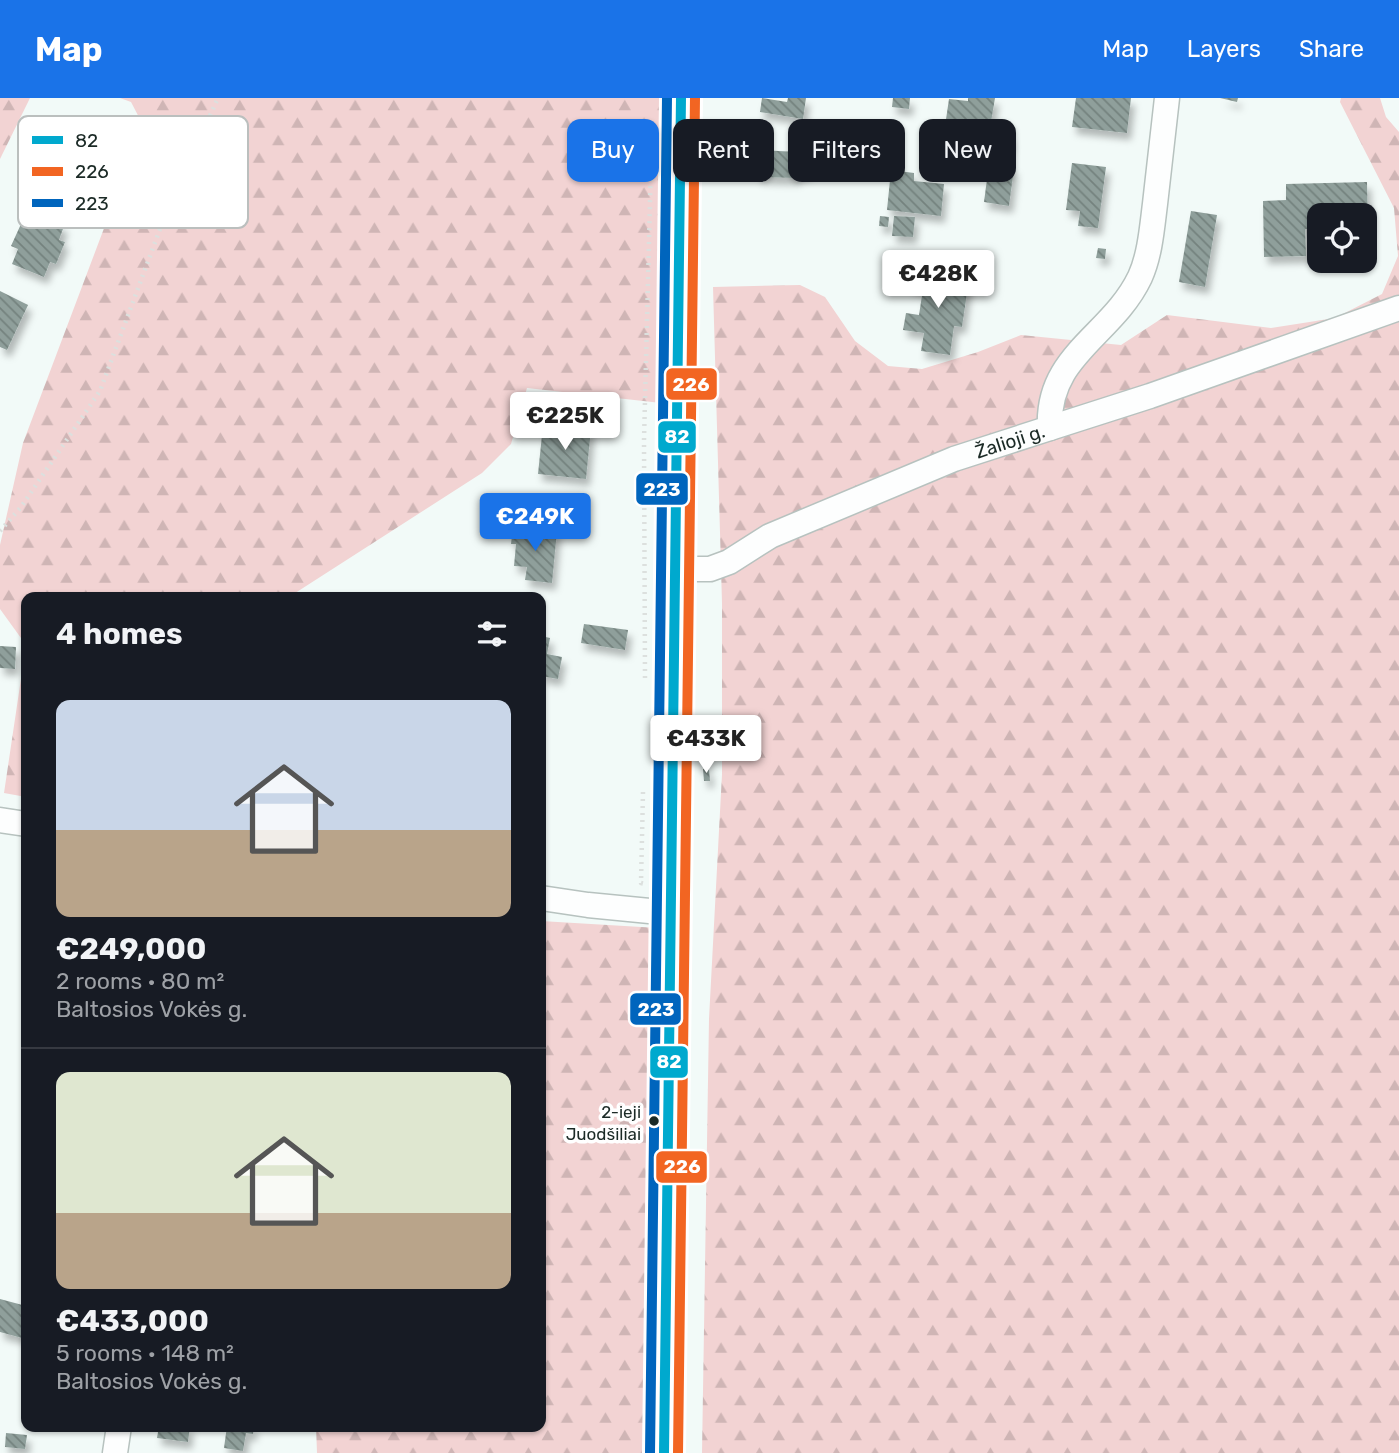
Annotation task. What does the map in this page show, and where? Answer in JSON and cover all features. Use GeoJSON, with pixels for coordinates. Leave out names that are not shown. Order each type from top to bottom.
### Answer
{"type":"FeatureCollection","features":[{"type":"Feature","properties":{"kind":"main road"},"geometry":{"type":"LineString","coordinates":[[664,1453],[681,98]]}},
{"type":"Feature","properties":{"kind":"street","name":"Žalioji g."},"geometry":{"type":"LineString","coordinates":[[673,569],[710,569],[729,562],[770,536],[954,459],[1050,428],[1049,409],[1067,364],[1117,313],[1140,276],[1150,242],[1167,98]]}},
{"type":"Feature","properties":{"kind":"street"},"geometry":{"type":"LineString","coordinates":[[1050,428],[1150,396],[1399,308]]}},
{"type":"Feature","properties":{"kind":"street"},"geometry":{"type":"LineString","coordinates":[[0,820],[21,823]]}},
{"type":"Feature","properties":{"kind":"street"},"geometry":{"type":"LineString","coordinates":[[546,899],[588,905],[670,899]]}},
{"type":"Feature","properties":{"kind":"street"},"geometry":{"type":"LineString","coordinates":[[115,1453],[118,1432]]}},
{"type":"Feature","properties":{"kind":"path"},"geometry":{"type":"LineString","coordinates":[[210,116],[218,98]]}},
{"type":"Feature","properties":{"kind":"path"},"geometry":{"type":"LineString","coordinates":[[645,691],[644,440],[652,112]]}},
{"type":"Feature","properties":{"kind":"path"},"geometry":{"type":"LineString","coordinates":[[0,531],[22,507],[100,391],[160,228]]}},
{"type":"Feature","properties":{"kind":"path"},"geometry":{"type":"LineString","coordinates":[[643,788],[641,883],[670,899]]}},
{"type":"Feature","properties":{"kind":"green space"},"geometry":{"type":"Polygon","coordinates":[[[0,98],[30,98],[21,116],[18,116],[18,122],[0,159],[0,98]]]}},
{"type":"Feature","properties":{"kind":"green space"},"geometry":{"type":"Polygon","coordinates":[[[120,98],[659,98],[661,403],[527,388],[511,444],[482,473],[297,592],[21,592],[21,638],[0,609],[0,545],[23,443],[104,228],[248,228],[248,116],[138,116],[131,102],[120,98]]]}},
{"type":"Feature","properties":{"kind":"green space"},"geometry":{"type":"Polygon","coordinates":[[[1341,98],[1380,98],[1386,117],[1399,132],[1399,1453],[702,1453],[709,1019],[722,774],[722,603],[713,287],[800,285],[825,297],[855,341],[888,366],[922,369],[978,352],[1021,335],[1121,345],[1167,315],[1271,328],[1335,318],[1382,294],[1398,256],[1394,208],[1340,102],[1341,98]]]}},
{"type":"Feature","properties":{"kind":"green space"},"geometry":{"type":"Polygon","coordinates":[[[21,679],[21,796],[4,793],[21,679]]]}},
{"type":"Feature","properties":{"kind":"green space"},"geometry":{"type":"Polygon","coordinates":[[[546,921],[658,928],[645,1453],[317,1453],[316,1432],[546,1432],[546,921]]]}},
{"type":"Feature","properties":{"kind":"building"},"geometry":{"type":"Polygon","coordinates":[[[762,98],[787,102],[788,98],[806,98],[803,119],[760,112],[762,98]]]}},
{"type":"Feature","properties":{"kind":"building"},"geometry":{"type":"Polygon","coordinates":[[[893,98],[910,98],[909,109],[892,107],[893,98]]]}},
{"type":"Feature","properties":{"kind":"building"},"geometry":{"type":"Polygon","coordinates":[[[968,98],[995,98],[992,119],[946,119],[949,99],[968,101],[968,98]]]}},
{"type":"Feature","properties":{"kind":"building"},"geometry":{"type":"Polygon","coordinates":[[[1076,98],[1131,98],[1127,133],[1072,127],[1076,98]]]}},
{"type":"Feature","properties":{"kind":"building"},"geometry":{"type":"Polygon","coordinates":[[[1220,98],[1238,98],[1237,102],[1220,98]]]}},
{"type":"Feature","properties":{"kind":"building"},"geometry":{"type":"Polygon","coordinates":[[[774,151],[788,151],[788,178],[774,177],[774,151]]]}},
{"type":"Feature","properties":{"kind":"building"},"geometry":{"type":"Polygon","coordinates":[[[1072,163],[1106,167],[1098,228],[1078,226],[1080,211],[1066,210],[1072,163]]]}},
{"type":"Feature","properties":{"kind":"building"},"geometry":{"type":"Polygon","coordinates":[[[905,172],[914,173],[914,181],[944,184],[941,216],[887,210],[890,182],[905,182],[905,172]]]}},
{"type":"Feature","properties":{"kind":"building"},"geometry":{"type":"Polygon","coordinates":[[[987,182],[1012,182],[1009,206],[984,202],[987,182]]]}},
{"type":"Feature","properties":{"kind":"building"},"geometry":{"type":"Polygon","coordinates":[[[1367,182],[1367,203],[1307,203],[1306,256],[1264,257],[1263,201],[1286,200],[1286,184],[1367,182]]]}},
{"type":"Feature","properties":{"kind":"building"},"geometry":{"type":"Polygon","coordinates":[[[1191,211],[1217,215],[1205,287],[1179,282],[1191,211]]]}},
{"type":"Feature","properties":{"kind":"building"},"geometry":{"type":"Polygon","coordinates":[[[880,216],[889,217],[888,227],[879,226],[880,216]]]}},
{"type":"Feature","properties":{"kind":"building"},"geometry":{"type":"Polygon","coordinates":[[[894,216],[915,217],[913,237],[892,236],[894,216]]]}},
{"type":"Feature","properties":{"kind":"building"},"geometry":{"type":"Polygon","coordinates":[[[19,228],[63,228],[59,240],[65,242],[56,264],[50,262],[44,277],[12,264],[18,249],[11,246],[19,228]]]}},
{"type":"Feature","properties":{"kind":"building"},"geometry":{"type":"Polygon","coordinates":[[[1098,248],[1106,249],[1105,259],[1096,258],[1098,248]]]}},
{"type":"Feature","properties":{"kind":"building"},"geometry":{"type":"Polygon","coordinates":[[[913,270],[969,279],[962,327],[954,326],[950,355],[921,351],[924,333],[903,330],[906,313],[919,315],[923,289],[910,287],[913,270]]]}},
{"type":"Feature","properties":{"kind":"building"},"geometry":{"type":"Polygon","coordinates":[[[0,291],[28,305],[7,350],[0,347],[0,291]]]}},
{"type":"Feature","properties":{"kind":"building"},"geometry":{"type":"Polygon","coordinates":[[[543,425],[591,429],[586,479],[538,474],[543,425]]]}},
{"type":"Feature","properties":{"kind":"building"},"geometry":{"type":"Polygon","coordinates":[[[513,527],[557,531],[552,583],[525,580],[527,567],[514,566],[516,544],[511,544],[513,527]]]}},
{"type":"Feature","properties":{"kind":"building"},"geometry":{"type":"Polygon","coordinates":[[[584,624],[628,630],[625,650],[581,643],[584,624]]]}},
{"type":"Feature","properties":{"kind":"building"},"geometry":{"type":"Polygon","coordinates":[[[546,637],[550,638],[547,654],[562,657],[558,679],[546,677],[546,637]]]}},
{"type":"Feature","properties":{"kind":"building"},"geometry":{"type":"Polygon","coordinates":[[[0,646],[16,647],[15,669],[0,668],[0,646]]]}},
{"type":"Feature","properties":{"kind":"building"},"geometry":{"type":"Polygon","coordinates":[[[703,769],[709,769],[710,781],[704,781],[703,769]]]}},
{"type":"Feature","properties":{"kind":"building"},"geometry":{"type":"Polygon","coordinates":[[[0,1299],[21,1305],[21,1338],[0,1332],[0,1299]]]}},
{"type":"Feature","properties":{"kind":"building"},"geometry":{"type":"Polygon","coordinates":[[[158,1432],[189,1432],[188,1442],[157,1438],[158,1432]]]}},
{"type":"Feature","properties":{"kind":"building"},"geometry":{"type":"Polygon","coordinates":[[[226,1432],[253,1432],[246,1433],[243,1451],[224,1448],[226,1432]]]}},
{"type":"Feature","properties":{"kind":"building"},"geometry":{"type":"Polygon","coordinates":[[[6,1433],[27,1435],[25,1449],[5,1447],[6,1433]]]}},
{"type":"Feature","properties":{"kind":"transit line","name":"223"},"geometry":{"type":"LineString","coordinates":[[650,1453],[667,98]]}},
{"type":"Feature","properties":{"kind":"transit line","name":"82"},"geometry":{"type":"LineString","coordinates":[[664,1453],[681,98]]}},
{"type":"Feature","properties":{"kind":"transit line","name":"226"},"geometry":{"type":"LineString","coordinates":[[678,1453],[695,98]]}},
{"type":"Feature","properties":{"kind":"place","name":"2-ieji Juodšiliai"},"geometry":{"type":"Point","coordinates":[654,1121]}}]}
